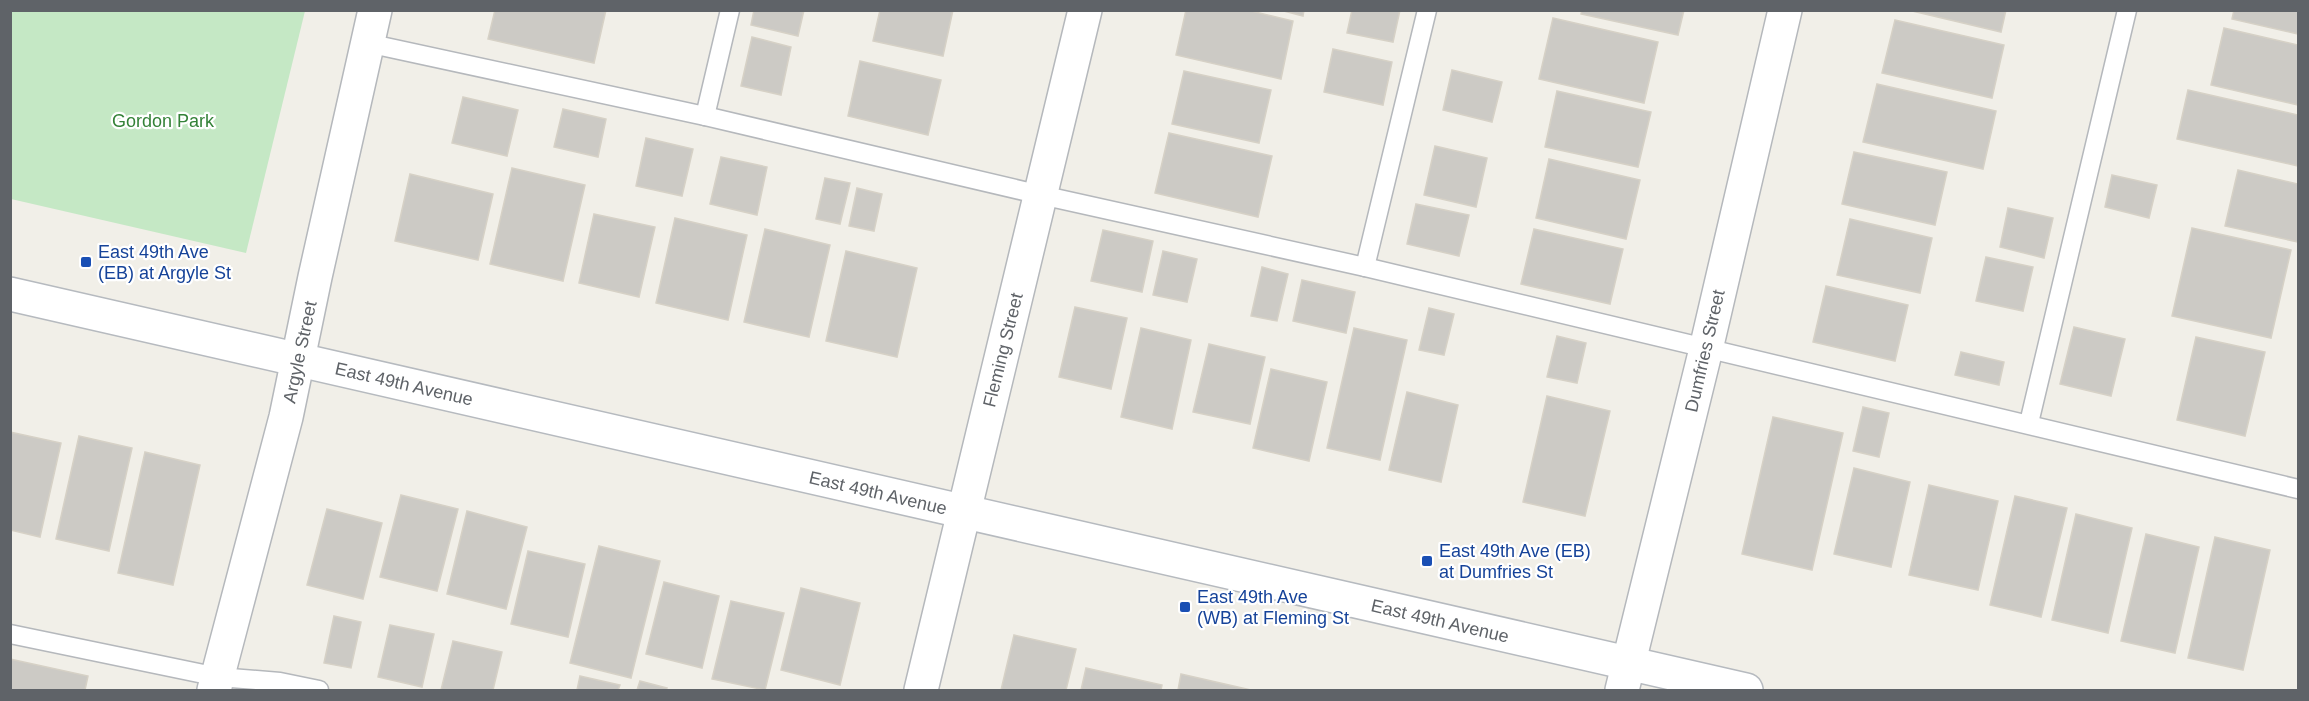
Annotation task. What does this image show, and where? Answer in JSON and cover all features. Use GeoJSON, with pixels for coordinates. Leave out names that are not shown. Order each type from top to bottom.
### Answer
{"type":"FeatureCollection","features":[{"type":"Feature","properties":{"kind":"street","name":"Argyle Street"},"geometry":{"type":"LineString","coordinates":[[216,684],[285,424],[375,10]]}},
{"type":"Feature","properties":{"kind":"street","name":"Fleming Street"},"geometry":{"type":"LineString","coordinates":[[921,690],[1085,10]]}},
{"type":"Feature","properties":{"kind":"street","name":"Dumfries Street"},"geometry":{"type":"LineString","coordinates":[[1626,677],[1785,10]]}},
{"type":"Feature","properties":{"kind":"street","name":"East 49th Avenue"},"geometry":{"type":"LineString","coordinates":[[10,294],[963,513],[1626,677],[1746,690]]}},
{"type":"Feature","properties":{"kind":"lane"},"geometry":{"type":"LineString","coordinates":[[705,116],[730,10]]}},
{"type":"Feature","properties":{"kind":"lane"},"geometry":{"type":"LineString","coordinates":[[1365,267],[1427,10]]}},
{"type":"Feature","properties":{"kind":"lane"},"geometry":{"type":"LineString","coordinates":[[2029,423],[2127,10]]}},
{"type":"Feature","properties":{"kind":"lane"},"geometry":{"type":"LineString","coordinates":[[367,43],[705,116],[1041,195],[1365,267],[1706,349],[1758,359],[2029,423],[2298,489]]}},
{"type":"Feature","properties":{"kind":"lane"},"geometry":{"type":"LineString","coordinates":[[10,634],[216,684],[280,682],[319,690]]}},
{"type":"Feature","properties":{"kind":"green space","name":"Gordon Park"},"geometry":{"type":"Polygon","coordinates":[[[11,10],[305,11],[246,253],[11,199],[11,10]]]}},
{"type":"Feature","properties":{"kind":"building"},"geometry":{"type":"Polygon","coordinates":[[[495,10],[606,10],[594,63],[488,39],[495,10]]]}},
{"type":"Feature","properties":{"kind":"building"},"geometry":{"type":"Polygon","coordinates":[[[754,10],[804,10],[798,36],[751,25],[754,10]]]}},
{"type":"Feature","properties":{"kind":"building"},"geometry":{"type":"Polygon","coordinates":[[[880,10],[953,10],[943,56],[873,41],[880,10]]]}},
{"type":"Feature","properties":{"kind":"building"},"geometry":{"type":"Polygon","coordinates":[[[1186,10],[1247,10],[1293,21],[1281,79],[1176,55],[1186,10]]]}},
{"type":"Feature","properties":{"kind":"building"},"geometry":{"type":"Polygon","coordinates":[[[1280,10],[1304,10],[1303,16],[1280,10]]]}},
{"type":"Feature","properties":{"kind":"building"},"geometry":{"type":"Polygon","coordinates":[[[1352,10],[1400,10],[1393,42],[1347,33],[1352,10]]]}},
{"type":"Feature","properties":{"kind":"building"},"geometry":{"type":"Polygon","coordinates":[[[1582,10],[1684,10],[1678,35],[1581,14],[1582,10]]]}},
{"type":"Feature","properties":{"kind":"building"},"geometry":{"type":"Polygon","coordinates":[[[1908,10],[2006,10],[2001,32],[1908,10]]]}},
{"type":"Feature","properties":{"kind":"building"},"geometry":{"type":"Polygon","coordinates":[[[2234,10],[2298,10],[2298,34],[2232,19],[2234,10]]]}},
{"type":"Feature","properties":{"kind":"building"},"geometry":{"type":"Polygon","coordinates":[[[1553,18],[1658,42],[1644,103],[1539,79],[1553,18]]]}},
{"type":"Feature","properties":{"kind":"building"},"geometry":{"type":"Polygon","coordinates":[[[1895,20],[2004,45],[1992,98],[1882,73],[1895,20]]]}},
{"type":"Feature","properties":{"kind":"building"},"geometry":{"type":"Polygon","coordinates":[[[2224,28],[2298,45],[2298,105],[2211,85],[2224,28]]]}},
{"type":"Feature","properties":{"kind":"building"},"geometry":{"type":"Polygon","coordinates":[[[752,37],[791,47],[781,95],[741,86],[752,37]]]}},
{"type":"Feature","properties":{"kind":"building"},"geometry":{"type":"Polygon","coordinates":[[[1333,49],[1392,62],[1383,105],[1324,92],[1333,49]]]}},
{"type":"Feature","properties":{"kind":"building"},"geometry":{"type":"Polygon","coordinates":[[[860,61],[941,80],[928,135],[848,116],[860,61]]]}},
{"type":"Feature","properties":{"kind":"building"},"geometry":{"type":"Polygon","coordinates":[[[1452,70],[1502,82],[1492,122],[1443,110],[1452,70]]]}},
{"type":"Feature","properties":{"kind":"building"},"geometry":{"type":"Polygon","coordinates":[[[1184,71],[1271,90],[1259,143],[1172,124],[1184,71]]]}},
{"type":"Feature","properties":{"kind":"building"},"geometry":{"type":"Polygon","coordinates":[[[1877,84],[1996,111],[1983,169],[1863,142],[1877,84]]]}},
{"type":"Feature","properties":{"kind":"building"},"geometry":{"type":"Polygon","coordinates":[[[2188,90],[2298,115],[2298,166],[2177,139],[2188,90]]]}},
{"type":"Feature","properties":{"kind":"building"},"geometry":{"type":"Polygon","coordinates":[[[1557,91],[1651,112],[1638,167],[1545,147],[1557,91]]]}},
{"type":"Feature","properties":{"kind":"building"},"geometry":{"type":"Polygon","coordinates":[[[463,97],[518,110],[507,156],[452,143],[463,97]]]}},
{"type":"Feature","properties":{"kind":"building"},"geometry":{"type":"Polygon","coordinates":[[[563,109],[606,119],[598,157],[554,147],[563,109]]]}},
{"type":"Feature","properties":{"kind":"building"},"geometry":{"type":"Polygon","coordinates":[[[1169,133],[1272,156],[1258,217],[1155,193],[1169,133]]]}},
{"type":"Feature","properties":{"kind":"building"},"geometry":{"type":"Polygon","coordinates":[[[646,138],[693,149],[682,196],[636,186],[646,138]]]}},
{"type":"Feature","properties":{"kind":"building"},"geometry":{"type":"Polygon","coordinates":[[[1435,146],[1487,158],[1476,207],[1424,195],[1435,146]]]}},
{"type":"Feature","properties":{"kind":"building"},"geometry":{"type":"Polygon","coordinates":[[[1854,152],[1947,172],[1935,225],[1842,204],[1854,152]]]}},
{"type":"Feature","properties":{"kind":"building"},"geometry":{"type":"Polygon","coordinates":[[[721,157],[767,167],[757,215],[710,204],[721,157]]]}},
{"type":"Feature","properties":{"kind":"building"},"geometry":{"type":"Polygon","coordinates":[[[1549,159],[1640,180],[1626,239],[1536,218],[1549,159]]]}},
{"type":"Feature","properties":{"kind":"building"},"geometry":{"type":"Polygon","coordinates":[[[512,168],[585,185],[563,281],[490,264],[512,168]]]}},
{"type":"Feature","properties":{"kind":"building"},"geometry":{"type":"Polygon","coordinates":[[[2238,170],[2298,184],[2298,242],[2225,226],[2238,170]]]}},
{"type":"Feature","properties":{"kind":"building"},"geometry":{"type":"Polygon","coordinates":[[[410,174],[493,194],[478,260],[395,241],[410,174]]]}},
{"type":"Feature","properties":{"kind":"building"},"geometry":{"type":"Polygon","coordinates":[[[2112,175],[2157,185],[2149,218],[2105,207],[2112,175]]]}},
{"type":"Feature","properties":{"kind":"building"},"geometry":{"type":"Polygon","coordinates":[[[825,178],[850,183],[840,224],[816,219],[825,178]]]}},
{"type":"Feature","properties":{"kind":"building"},"geometry":{"type":"Polygon","coordinates":[[[857,188],[882,194],[874,231],[849,226],[857,188]]]}},
{"type":"Feature","properties":{"kind":"building"},"geometry":{"type":"Polygon","coordinates":[[[1416,204],[1469,215],[1459,256],[1407,244],[1416,204]]]}},
{"type":"Feature","properties":{"kind":"building"},"geometry":{"type":"Polygon","coordinates":[[[2008,208],[2053,218],[2044,258],[2000,247],[2008,208]]]}},
{"type":"Feature","properties":{"kind":"building"},"geometry":{"type":"Polygon","coordinates":[[[594,214],[655,227],[639,297],[579,283],[594,214]]]}},
{"type":"Feature","properties":{"kind":"building"},"geometry":{"type":"Polygon","coordinates":[[[675,218],[747,235],[728,320],[656,303],[675,218]]]}},
{"type":"Feature","properties":{"kind":"building"},"geometry":{"type":"Polygon","coordinates":[[[1850,219],[1932,238],[1920,293],[1837,275],[1850,219]]]}},
{"type":"Feature","properties":{"kind":"building"},"geometry":{"type":"Polygon","coordinates":[[[2192,228],[2291,250],[2271,338],[2172,316],[2192,228]]]}},
{"type":"Feature","properties":{"kind":"building"},"geometry":{"type":"Polygon","coordinates":[[[765,229],[830,245],[809,337],[744,322],[765,229]]]}},
{"type":"Feature","properties":{"kind":"building"},"geometry":{"type":"Polygon","coordinates":[[[1534,229],[1623,249],[1610,304],[1521,284],[1534,229]]]}},
{"type":"Feature","properties":{"kind":"building"},"geometry":{"type":"Polygon","coordinates":[[[1103,230],[1153,241],[1142,292],[1091,281],[1103,230]]]}},
{"type":"Feature","properties":{"kind":"building"},"geometry":{"type":"Polygon","coordinates":[[[846,251],[917,268],[897,357],[826,341],[846,251]]]}},
{"type":"Feature","properties":{"kind":"building"},"geometry":{"type":"Polygon","coordinates":[[[1163,251],[1197,259],[1187,302],[1153,295],[1163,251]]]}},
{"type":"Feature","properties":{"kind":"building"},"geometry":{"type":"Polygon","coordinates":[[[1986,257],[2033,267],[2023,311],[1976,301],[1986,257]]]}},
{"type":"Feature","properties":{"kind":"building"},"geometry":{"type":"Polygon","coordinates":[[[1262,267],[1288,274],[1277,321],[1251,316],[1262,267]]]}},
{"type":"Feature","properties":{"kind":"building"},"geometry":{"type":"Polygon","coordinates":[[[1302,280],[1355,292],[1346,333],[1293,321],[1302,280]]]}},
{"type":"Feature","properties":{"kind":"building"},"geometry":{"type":"Polygon","coordinates":[[[1826,286],[1908,305],[1895,361],[1813,342],[1826,286]]]}},
{"type":"Feature","properties":{"kind":"building"},"geometry":{"type":"Polygon","coordinates":[[[1075,307],[1127,318],[1111,389],[1059,377],[1075,307]]]}},
{"type":"Feature","properties":{"kind":"building"},"geometry":{"type":"Polygon","coordinates":[[[1429,308],[1454,314],[1444,355],[1419,350],[1429,308]]]}},
{"type":"Feature","properties":{"kind":"building"},"geometry":{"type":"Polygon","coordinates":[[[2074,327],[2125,339],[2111,396],[2060,384],[2074,327]]]}},
{"type":"Feature","properties":{"kind":"building"},"geometry":{"type":"Polygon","coordinates":[[[1141,328],[1191,340],[1172,429],[1121,417],[1141,328]]]}},
{"type":"Feature","properties":{"kind":"building"},"geometry":{"type":"Polygon","coordinates":[[[1354,328],[1407,340],[1380,460],[1327,448],[1354,328]]]}},
{"type":"Feature","properties":{"kind":"building"},"geometry":{"type":"Polygon","coordinates":[[[1557,336],[1586,343],[1577,383],[1547,377],[1557,336]]]}},
{"type":"Feature","properties":{"kind":"building"},"geometry":{"type":"Polygon","coordinates":[[[2196,337],[2265,352],[2245,436],[2177,420],[2196,337]]]}},
{"type":"Feature","properties":{"kind":"building"},"geometry":{"type":"Polygon","coordinates":[[[1209,344],[1265,357],[1250,424],[1193,412],[1209,344]]]}},
{"type":"Feature","properties":{"kind":"building"},"geometry":{"type":"Polygon","coordinates":[[[1961,352],[2004,362],[1999,385],[1955,375],[1961,352]]]}},
{"type":"Feature","properties":{"kind":"building"},"geometry":{"type":"Polygon","coordinates":[[[1271,369],[1327,382],[1309,461],[1253,448],[1271,369]]]}},
{"type":"Feature","properties":{"kind":"building"},"geometry":{"type":"Polygon","coordinates":[[[1407,392],[1458,405],[1441,482],[1389,470],[1407,392]]]}},
{"type":"Feature","properties":{"kind":"building"},"geometry":{"type":"Polygon","coordinates":[[[1547,396],[1610,411],[1585,516],[1523,502],[1547,396]]]}},
{"type":"Feature","properties":{"kind":"building"},"geometry":{"type":"Polygon","coordinates":[[[1863,407],[1889,413],[1879,457],[1853,451],[1863,407]]]}},
{"type":"Feature","properties":{"kind":"building"},"geometry":{"type":"Polygon","coordinates":[[[1773,417],[1843,433],[1812,570],[1742,554],[1773,417]]]}},
{"type":"Feature","properties":{"kind":"building"},"geometry":{"type":"Polygon","coordinates":[[[10,432],[61,443],[40,537],[10,530],[10,432]]]}},
{"type":"Feature","properties":{"kind":"building"},"geometry":{"type":"Polygon","coordinates":[[[79,436],[132,448],[109,551],[56,539],[79,436]]]}},
{"type":"Feature","properties":{"kind":"building"},"geometry":{"type":"Polygon","coordinates":[[[145,452],[200,465],[173,585],[118,573],[145,452]]]}},
{"type":"Feature","properties":{"kind":"building"},"geometry":{"type":"Polygon","coordinates":[[[1854,468],[1910,482],[1891,567],[1834,554],[1854,468]]]}},
{"type":"Feature","properties":{"kind":"building"},"geometry":{"type":"Polygon","coordinates":[[[1929,485],[1998,501],[1978,590],[1909,575],[1929,485]]]}},
{"type":"Feature","properties":{"kind":"building"},"geometry":{"type":"Polygon","coordinates":[[[401,495],[458,509],[437,591],[380,577],[401,495]]]}},
{"type":"Feature","properties":{"kind":"building"},"geometry":{"type":"Polygon","coordinates":[[[2015,496],[2067,508],[2041,617],[1990,605],[2015,496]]]}},
{"type":"Feature","properties":{"kind":"building"},"geometry":{"type":"Polygon","coordinates":[[[327,509],[382,523],[363,599],[307,585],[327,509]]]}},
{"type":"Feature","properties":{"kind":"building"},"geometry":{"type":"Polygon","coordinates":[[[467,511],[527,527],[506,609],[447,594],[467,511]]]}},
{"type":"Feature","properties":{"kind":"building"},"geometry":{"type":"Polygon","coordinates":[[[2076,514],[2132,528],[2108,633],[2052,620],[2076,514]]]}},
{"type":"Feature","properties":{"kind":"building"},"geometry":{"type":"Polygon","coordinates":[[[2146,534],[2199,547],[2175,653],[2121,641],[2146,534]]]}},
{"type":"Feature","properties":{"kind":"building"},"geometry":{"type":"Polygon","coordinates":[[[2215,537],[2270,550],[2243,670],[2188,658],[2215,537]]]}},
{"type":"Feature","properties":{"kind":"building"},"geometry":{"type":"Polygon","coordinates":[[[599,546],[660,561],[631,678],[570,663],[599,546]]]}},
{"type":"Feature","properties":{"kind":"building"},"geometry":{"type":"Polygon","coordinates":[[[528,551],[585,564],[568,637],[511,624],[528,551]]]}},
{"type":"Feature","properties":{"kind":"building"},"geometry":{"type":"Polygon","coordinates":[[[664,582],[719,596],[702,668],[646,654],[664,582]]]}},
{"type":"Feature","properties":{"kind":"building"},"geometry":{"type":"Polygon","coordinates":[[[801,588],[860,603],[840,685],[781,670],[801,588]]]}},
{"type":"Feature","properties":{"kind":"building"},"geometry":{"type":"Polygon","coordinates":[[[731,601],[784,613],[765,690],[712,679],[731,601]]]}},
{"type":"Feature","properties":{"kind":"building"},"geometry":{"type":"Polygon","coordinates":[[[334,616],[361,622],[351,668],[324,663],[334,616]]]}},
{"type":"Feature","properties":{"kind":"building"},"geometry":{"type":"Polygon","coordinates":[[[390,625],[434,634],[422,687],[378,677],[390,625]]]}},
{"type":"Feature","properties":{"kind":"building"},"geometry":{"type":"Polygon","coordinates":[[[1014,635],[1076,649],[1066,690],[1001,690],[1014,635]]]}},
{"type":"Feature","properties":{"kind":"building"},"geometry":{"type":"Polygon","coordinates":[[[453,641],[502,652],[493,690],[441,690],[453,641]]]}},
{"type":"Feature","properties":{"kind":"building"},"geometry":{"type":"Polygon","coordinates":[[[10,659],[88,676],[85,690],[10,690],[10,659]]]}},
{"type":"Feature","properties":{"kind":"building"},"geometry":{"type":"Polygon","coordinates":[[[1086,668],[1162,685],[1161,690],[1081,690],[1086,668]]]}},
{"type":"Feature","properties":{"kind":"building"},"geometry":{"type":"Polygon","coordinates":[[[1181,674],[1251,690],[1178,690],[1181,674]]]}},
{"type":"Feature","properties":{"kind":"building"},"geometry":{"type":"Polygon","coordinates":[[[580,676],[620,685],[618,690],[577,690],[580,676]]]}},
{"type":"Feature","properties":{"kind":"building"},"geometry":{"type":"Polygon","coordinates":[[[640,681],[667,688],[666,690],[637,690],[640,681]]]}},
{"type":"Feature","properties":{"kind":"place","name":"East 49th Ave (EB) at Argyle St"},"geometry":{"type":"Point","coordinates":[86,262]}},
{"type":"Feature","properties":{"kind":"place","name":"East 49th Ave (EB) at Dumfries St"},"geometry":{"type":"Point","coordinates":[1427,561]}},
{"type":"Feature","properties":{"kind":"place","name":"East 49th Ave (WB) at Fleming St"},"geometry":{"type":"Point","coordinates":[1185,607]}}]}
